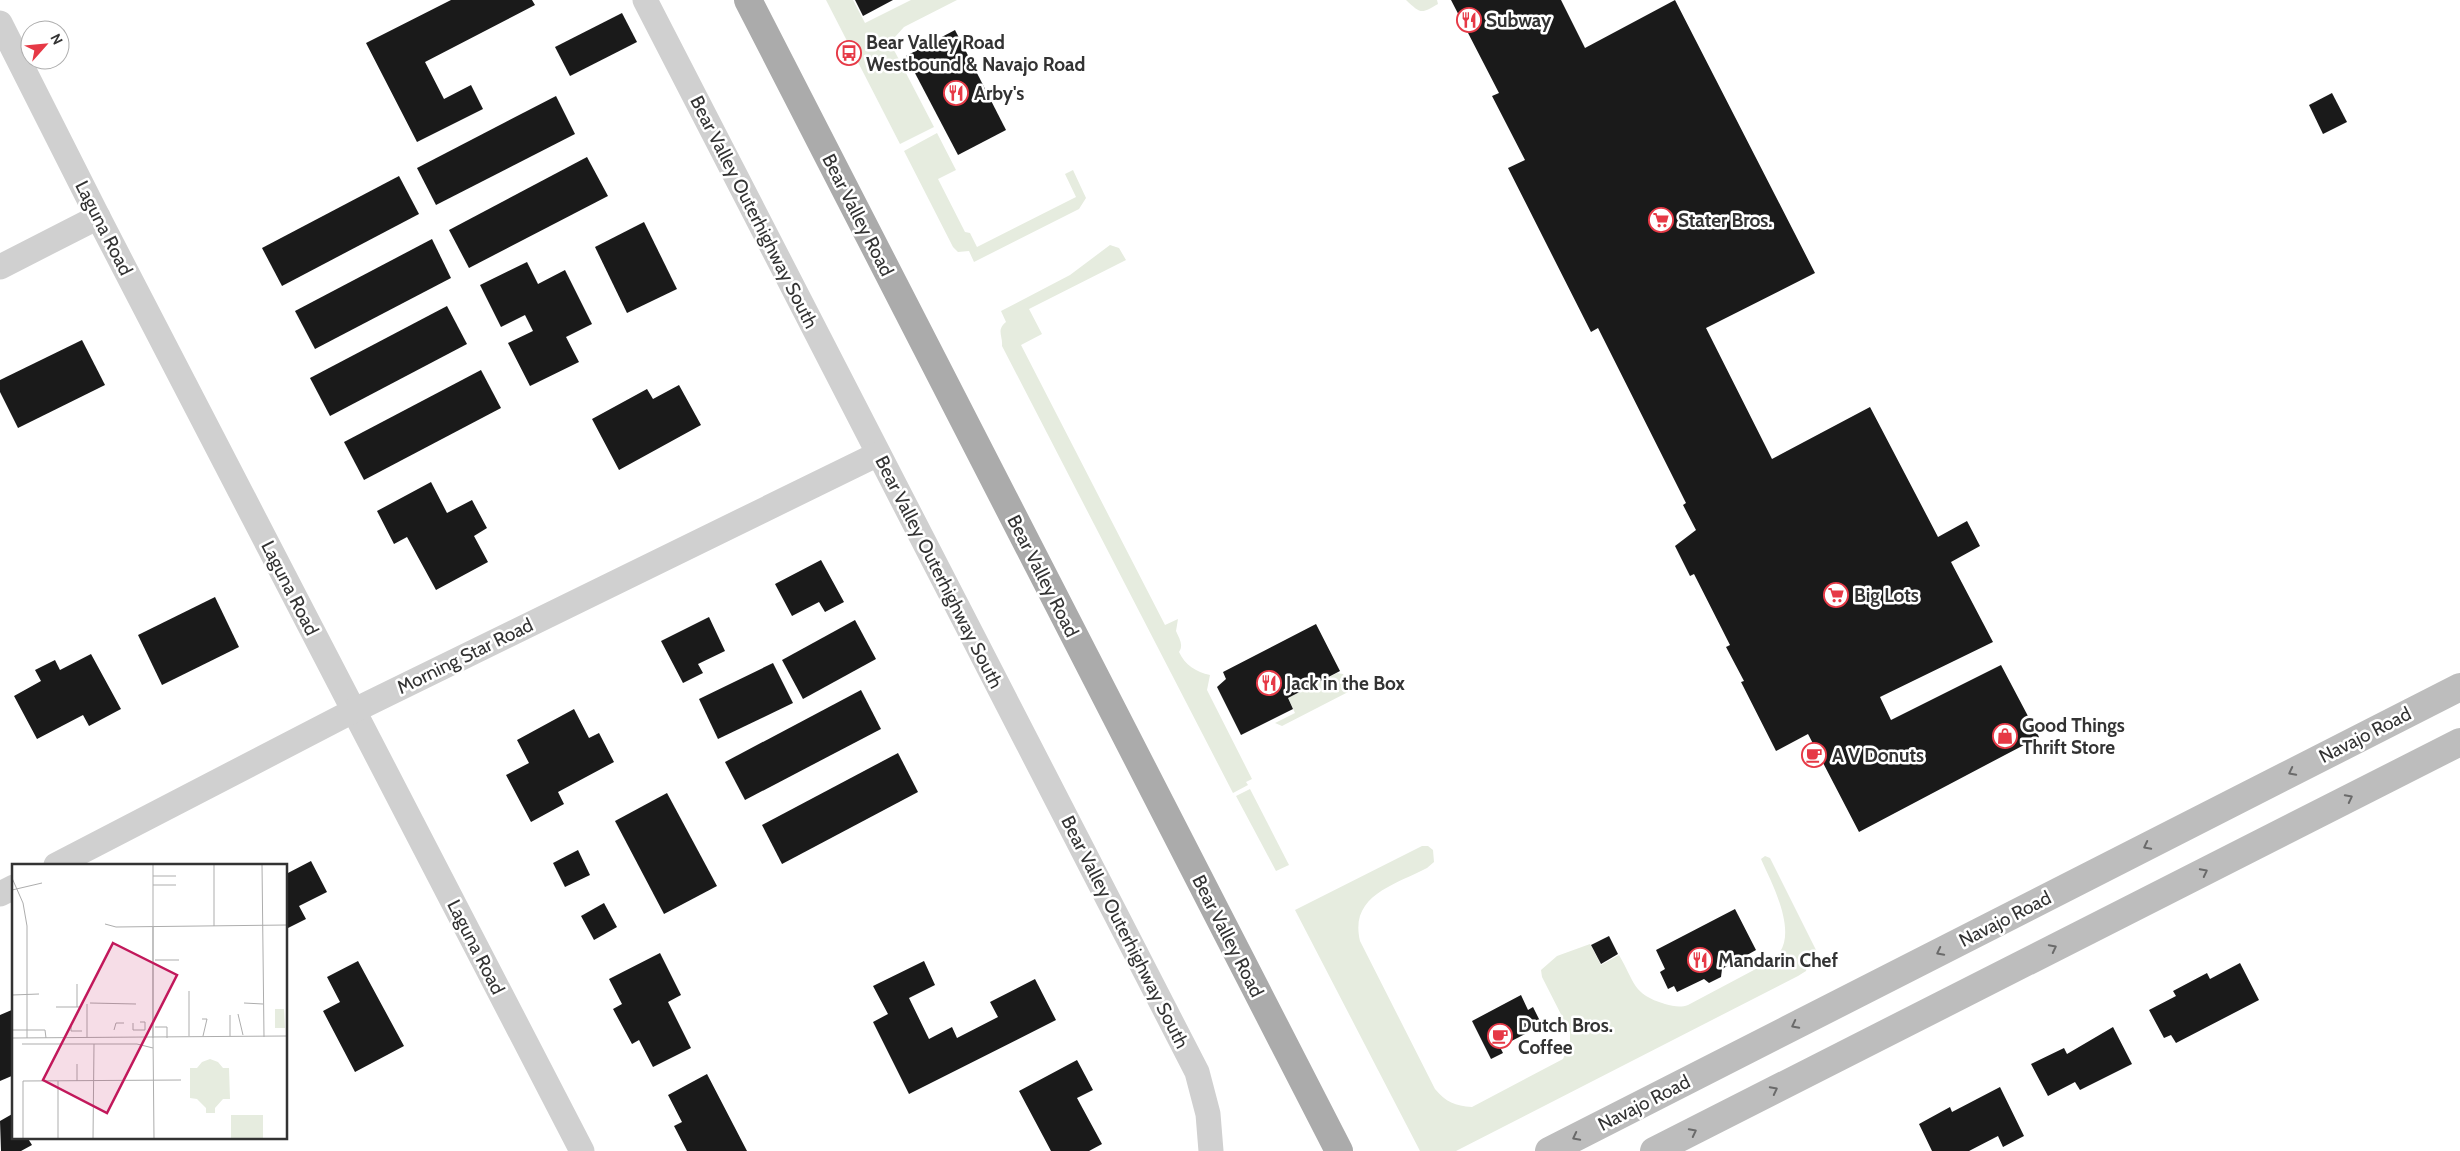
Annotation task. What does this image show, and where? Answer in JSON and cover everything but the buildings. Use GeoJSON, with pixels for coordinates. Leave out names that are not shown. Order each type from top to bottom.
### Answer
{"type":"FeatureCollection","features":[{"type":"Feature","properties":{"kind":"main road","name":"Bear Valley Road"},"geometry":{"type":"LineString","coordinates":[[748,0],[1339,1151]]}},
{"type":"Feature","properties":{"kind":"main road","name":"Navajo Road"},"geometry":{"type":"LineString","coordinates":[[1549,1151],[2460,687]]}},
{"type":"Feature","properties":{"kind":"main road"},"geometry":{"type":"LineString","coordinates":[[1654,1151],[2460,742]]}},
{"type":"Feature","properties":{"kind":"street","name":"Bear Valley Outerhighway South"},"geometry":{"type":"LineString","coordinates":[[645,0],[1197,1072],[1208,1114],[1211,1151]]}},
{"type":"Feature","properties":{"kind":"street","name":"Laguna Road"},"geometry":{"type":"LineString","coordinates":[[0,23],[98,217],[582,1151]]}},
{"type":"Feature","properties":{"kind":"street"},"geometry":{"type":"LineString","coordinates":[[0,267],[98,217]]}},
{"type":"Feature","properties":{"kind":"street","name":"Morning Star Road"},"geometry":{"type":"LineString","coordinates":[[58,864],[353,711],[878,454]]}},
{"type":"Feature","properties":{"kind":"street"},"geometry":{"type":"LineString","coordinates":[[0,894],[12,887]]}},
{"type":"Feature","properties":{"kind":"shaded area"},"geometry":{"type":"Polygon","coordinates":[[[826,0],[853,0],[865,23],[911,0],[957,0],[904,27],[894,38],[895,52],[934,127],[900,144],[826,0]]]}},
{"type":"Feature","properties":{"kind":"shaded area"},"geometry":{"type":"Polygon","coordinates":[[[1406,0],[1437,0],[1438,4],[1428,10],[1421,11],[1406,0]]]}},
{"type":"Feature","properties":{"kind":"shaded area"},"geometry":{"type":"Polygon","coordinates":[[[937,133],[956,170],[938,179],[965,232],[970,233],[977,247],[1076,197],[1065,174],[1073,170],[1086,198],[1079,209],[974,262],[969,251],[958,252],[953,247],[904,151],[937,133]]]}},
{"type":"Feature","properties":{"kind":"shaded area"},"geometry":{"type":"Polygon","coordinates":[[[1110,245],[1119,248],[1126,260],[1029,309],[1042,334],[1021,345],[1165,625],[1178,619],[1176,631],[1181,647],[1179,652],[1181,657],[1200,672],[1210,675],[1207,690],[1252,779],[1246,782],[1248,785],[1233,793],[1002,346],[1001,328],[1006,322],[1001,311],[1070,275],[1110,245]]]}},
{"type":"Feature","properties":{"kind":"shaded area"},"geometry":{"type":"Polygon","coordinates":[[[1337,673],[1343,674],[1352,690],[1282,726],[1275,723],[1295,713],[1288,698],[1337,673]]]}},
{"type":"Feature","properties":{"kind":"shaded area"},"geometry":{"type":"Polygon","coordinates":[[[1250,789],[1289,865],[1276,871],[1236,796],[1250,789]]]}},
{"type":"Feature","properties":{"kind":"shaded area"},"geometry":{"type":"Polygon","coordinates":[[[1422,846],[1428,846],[1433,850],[1434,862],[1427,868],[1389,886],[1368,902],[1361,913],[1358,925],[1360,941],[1435,1089],[1447,1100],[1461,1106],[1472,1107],[1563,1059],[1570,1042],[1570,1032],[1542,977],[1541,970],[1557,956],[1590,944],[1601,965],[1619,955],[1640,991],[1654,1000],[1679,1007],[1688,1005],[1769,962],[1780,952],[1784,942],[1785,930],[1784,918],[1776,892],[1761,859],[1765,856],[1770,858],[1817,952],[1805,957],[1808,963],[1806,971],[1798,976],[1456,1151],[1420,1151],[1295,910],[1422,846]]]}},
{"type":"Feature","properties":{"kind":"place","name":"Subway"},"geometry":{"type":"Point","coordinates":[1469,20]}},
{"type":"Feature","properties":{"kind":"place","name":"Bear Valley Road Westbound & Navajo Road"},"geometry":{"type":"Point","coordinates":[849,53]}},
{"type":"Feature","properties":{"kind":"place","name":"Arby's"},"geometry":{"type":"Point","coordinates":[956,93]}},
{"type":"Feature","properties":{"kind":"place","name":"Stater Bros."},"geometry":{"type":"Point","coordinates":[1661,220]}},
{"type":"Feature","properties":{"kind":"place","name":"Big Lots"},"geometry":{"type":"Point","coordinates":[1836,595]}},
{"type":"Feature","properties":{"kind":"place","name":"Jack in the Box"},"geometry":{"type":"Point","coordinates":[1269,683]}},
{"type":"Feature","properties":{"kind":"place","name":"Good Things Thrift Store"},"geometry":{"type":"Point","coordinates":[2005,736]}},
{"type":"Feature","properties":{"kind":"place","name":"A V Donuts"},"geometry":{"type":"Point","coordinates":[1814,755]}},
{"type":"Feature","properties":{"kind":"place","name":"Mandarin Chef"},"geometry":{"type":"Point","coordinates":[1700,960]}},
{"type":"Feature","properties":{"kind":"place","name":"Dutch Bros. Coffee"},"geometry":{"type":"Point","coordinates":[1500,1036]}}]}
